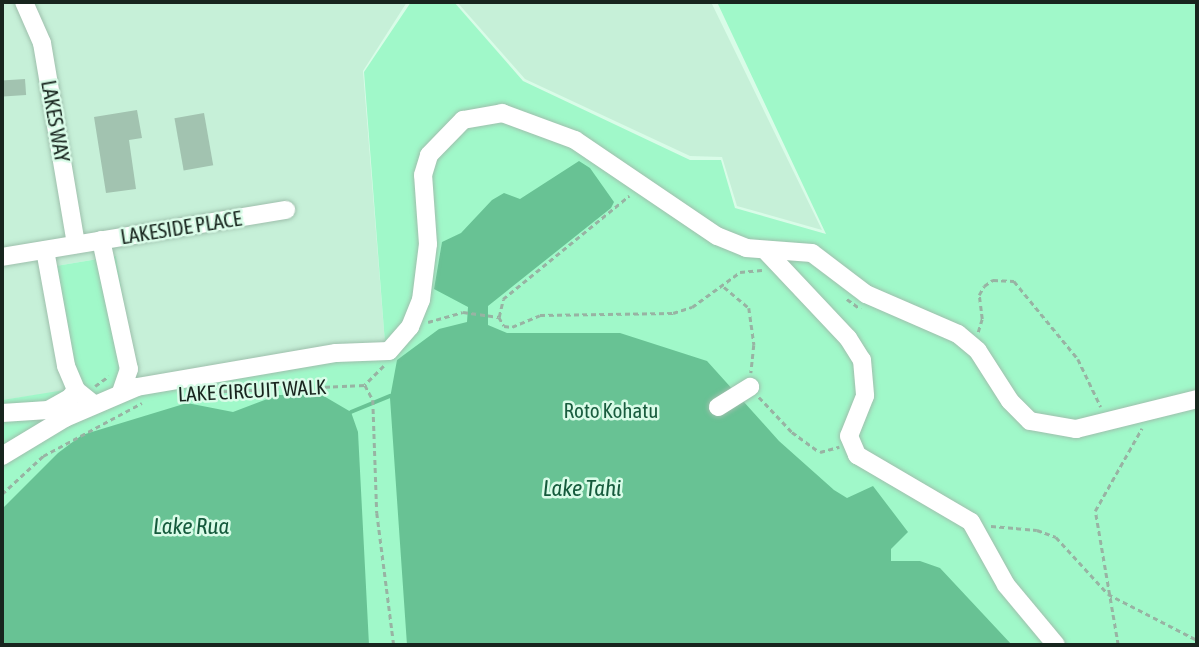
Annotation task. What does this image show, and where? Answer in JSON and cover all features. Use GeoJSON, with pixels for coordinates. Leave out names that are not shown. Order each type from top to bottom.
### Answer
{"type":"FeatureCollection","features":[{"type":"Feature","properties":{"kind":"street","name":"LAKES WAY"},"geometry":{"type":"LineString","coordinates":[[24,2],[42,43],[76,244]]}},
{"type":"Feature","properties":{"kind":"street"},"geometry":{"type":"LineString","coordinates":[[2,456],[93,404],[121,392],[336,354],[379,353],[398,344],[417,314],[425,279],[428,244],[423,175],[435,145],[463,120],[502,113],[525,119],[575,140],[716,236],[765,250],[812,253],[866,295],[958,334],[978,351],[1010,401],[1030,421],[1076,429],[1197,399]]}},
{"type":"Feature","properties":{"kind":"street","name":"LAKESIDE PLACE"},"geometry":{"type":"LineString","coordinates":[[2,257],[286,210]]}},
{"type":"Feature","properties":{"kind":"street"},"geometry":{"type":"LineString","coordinates":[[101,240],[129,369],[121,392]]}},
{"type":"Feature","properties":{"kind":"street"},"geometry":{"type":"LineString","coordinates":[[45,250],[66,366],[76,390],[93,404]]}},
{"type":"Feature","properties":{"kind":"street"},"geometry":{"type":"LineString","coordinates":[[765,250],[848,338],[862,359],[865,396],[849,436],[857,455],[973,524],[1006,585],[1056,645]]}},
{"type":"Feature","properties":{"kind":"street"},"geometry":{"type":"LineString","coordinates":[[718,407],[750,387]]}},
{"type":"Feature","properties":{"kind":"street"},"geometry":{"type":"LineString","coordinates":[[2,412],[48,410],[70,398],[76,390]]}},
{"type":"Feature","properties":{"kind":"path"},"geometry":{"type":"LineString","coordinates":[[639,183],[624,202],[503,299],[499,317],[504,326],[512,327],[540,315],[673,313],[723,287],[740,272],[777,265]]}},
{"type":"Feature","properties":{"kind":"path"},"geometry":{"type":"LineString","coordinates":[[723,287],[749,308],[754,345],[750,387],[792,432],[820,452],[853,444]]}},
{"type":"Feature","properties":{"kind":"path"},"geometry":{"type":"LineString","coordinates":[[421,330],[433,318],[463,312],[499,317]]}},
{"type":"Feature","properties":{"kind":"path"},"geometry":{"type":"LineString","coordinates":[[386,364],[365,385],[373,400],[377,513],[394,645]]}},
{"type":"Feature","properties":{"kind":"path","name":"LAKE CIRCUIT WALK"},"geometry":{"type":"LineString","coordinates":[[197,392],[365,385]]}},
{"type":"Feature","properties":{"kind":"path","name":"LAKE CIRCUIT WALK"},"geometry":{"type":"LineString","coordinates":[[2,494],[43,456],[147,400]]}},
{"type":"Feature","properties":{"kind":"path"},"geometry":{"type":"LineString","coordinates":[[1118,645],[1095,511],[1152,410]]}},
{"type":"Feature","properties":{"kind":"path"},"geometry":{"type":"LineString","coordinates":[[973,524],[1037,530],[1056,537],[1108,594],[1197,640]]}},
{"type":"Feature","properties":{"kind":"shaded area"},"geometry":{"type":"Polygon","coordinates":[[[2,2],[407,2],[363,71],[385,343],[136,380],[116,256],[44,268],[65,391],[2,400],[2,2]]]}},
{"type":"Feature","properties":{"kind":"shaded area"},"geometry":{"type":"Polygon","coordinates":[[[457,2],[711,2],[822,230],[737,206],[722,157],[690,156],[525,79],[457,2]]]}},
{"type":"Feature","properties":{"kind":"green space","name":"Roto Kohatu"},"geometry":{"type":"Polygon","coordinates":[[[411,2],[454,2],[523,81],[690,160],[721,160],[735,208],[826,234],[717,2],[1197,2],[1197,645],[2,645],[2,400],[65,390],[44,268],[116,256],[137,380],[385,343],[364,72],[411,2]]]}},
{"type":"Feature","properties":{"kind":"water","name":"Lake Tahi"},"geometry":{"type":"Polygon","coordinates":[[[579,161],[590,168],[614,202],[611,208],[488,306],[488,325],[507,333],[620,333],[707,361],[779,441],[834,490],[847,498],[873,486],[908,532],[891,549],[891,561],[920,561],[940,568],[1012,645],[407,645],[390,398],[397,360],[439,329],[467,322],[468,307],[434,289],[442,242],[461,233],[492,200],[504,193],[520,199],[579,161]]]}},
{"type":"Feature","properties":{"kind":"water","name":"Lake Rua"},"geometry":{"type":"Polygon","coordinates":[[[278,395],[322,395],[351,412],[358,432],[369,645],[2,645],[2,509],[58,453],[82,435],[187,403],[233,412],[278,395]]]}},
{"type":"Feature","properties":{"kind":"building"},"geometry":{"type":"Polygon","coordinates":[[[25,79],[26,95],[3,97],[2,81],[25,79]]]}},
{"type":"Feature","properties":{"kind":"building"},"geometry":{"type":"Polygon","coordinates":[[[137,110],[142,138],[129,140],[136,189],[106,193],[94,117],[137,110]]]}},
{"type":"Feature","properties":{"kind":"building"},"geometry":{"type":"Polygon","coordinates":[[[204,113],[213,165],[184,170],[174,118],[204,113]]]}},
{"type":"Feature","properties":{"kind":"waterway"},"geometry":{"type":"LineString","coordinates":[[351,412],[390,396]]}}]}
